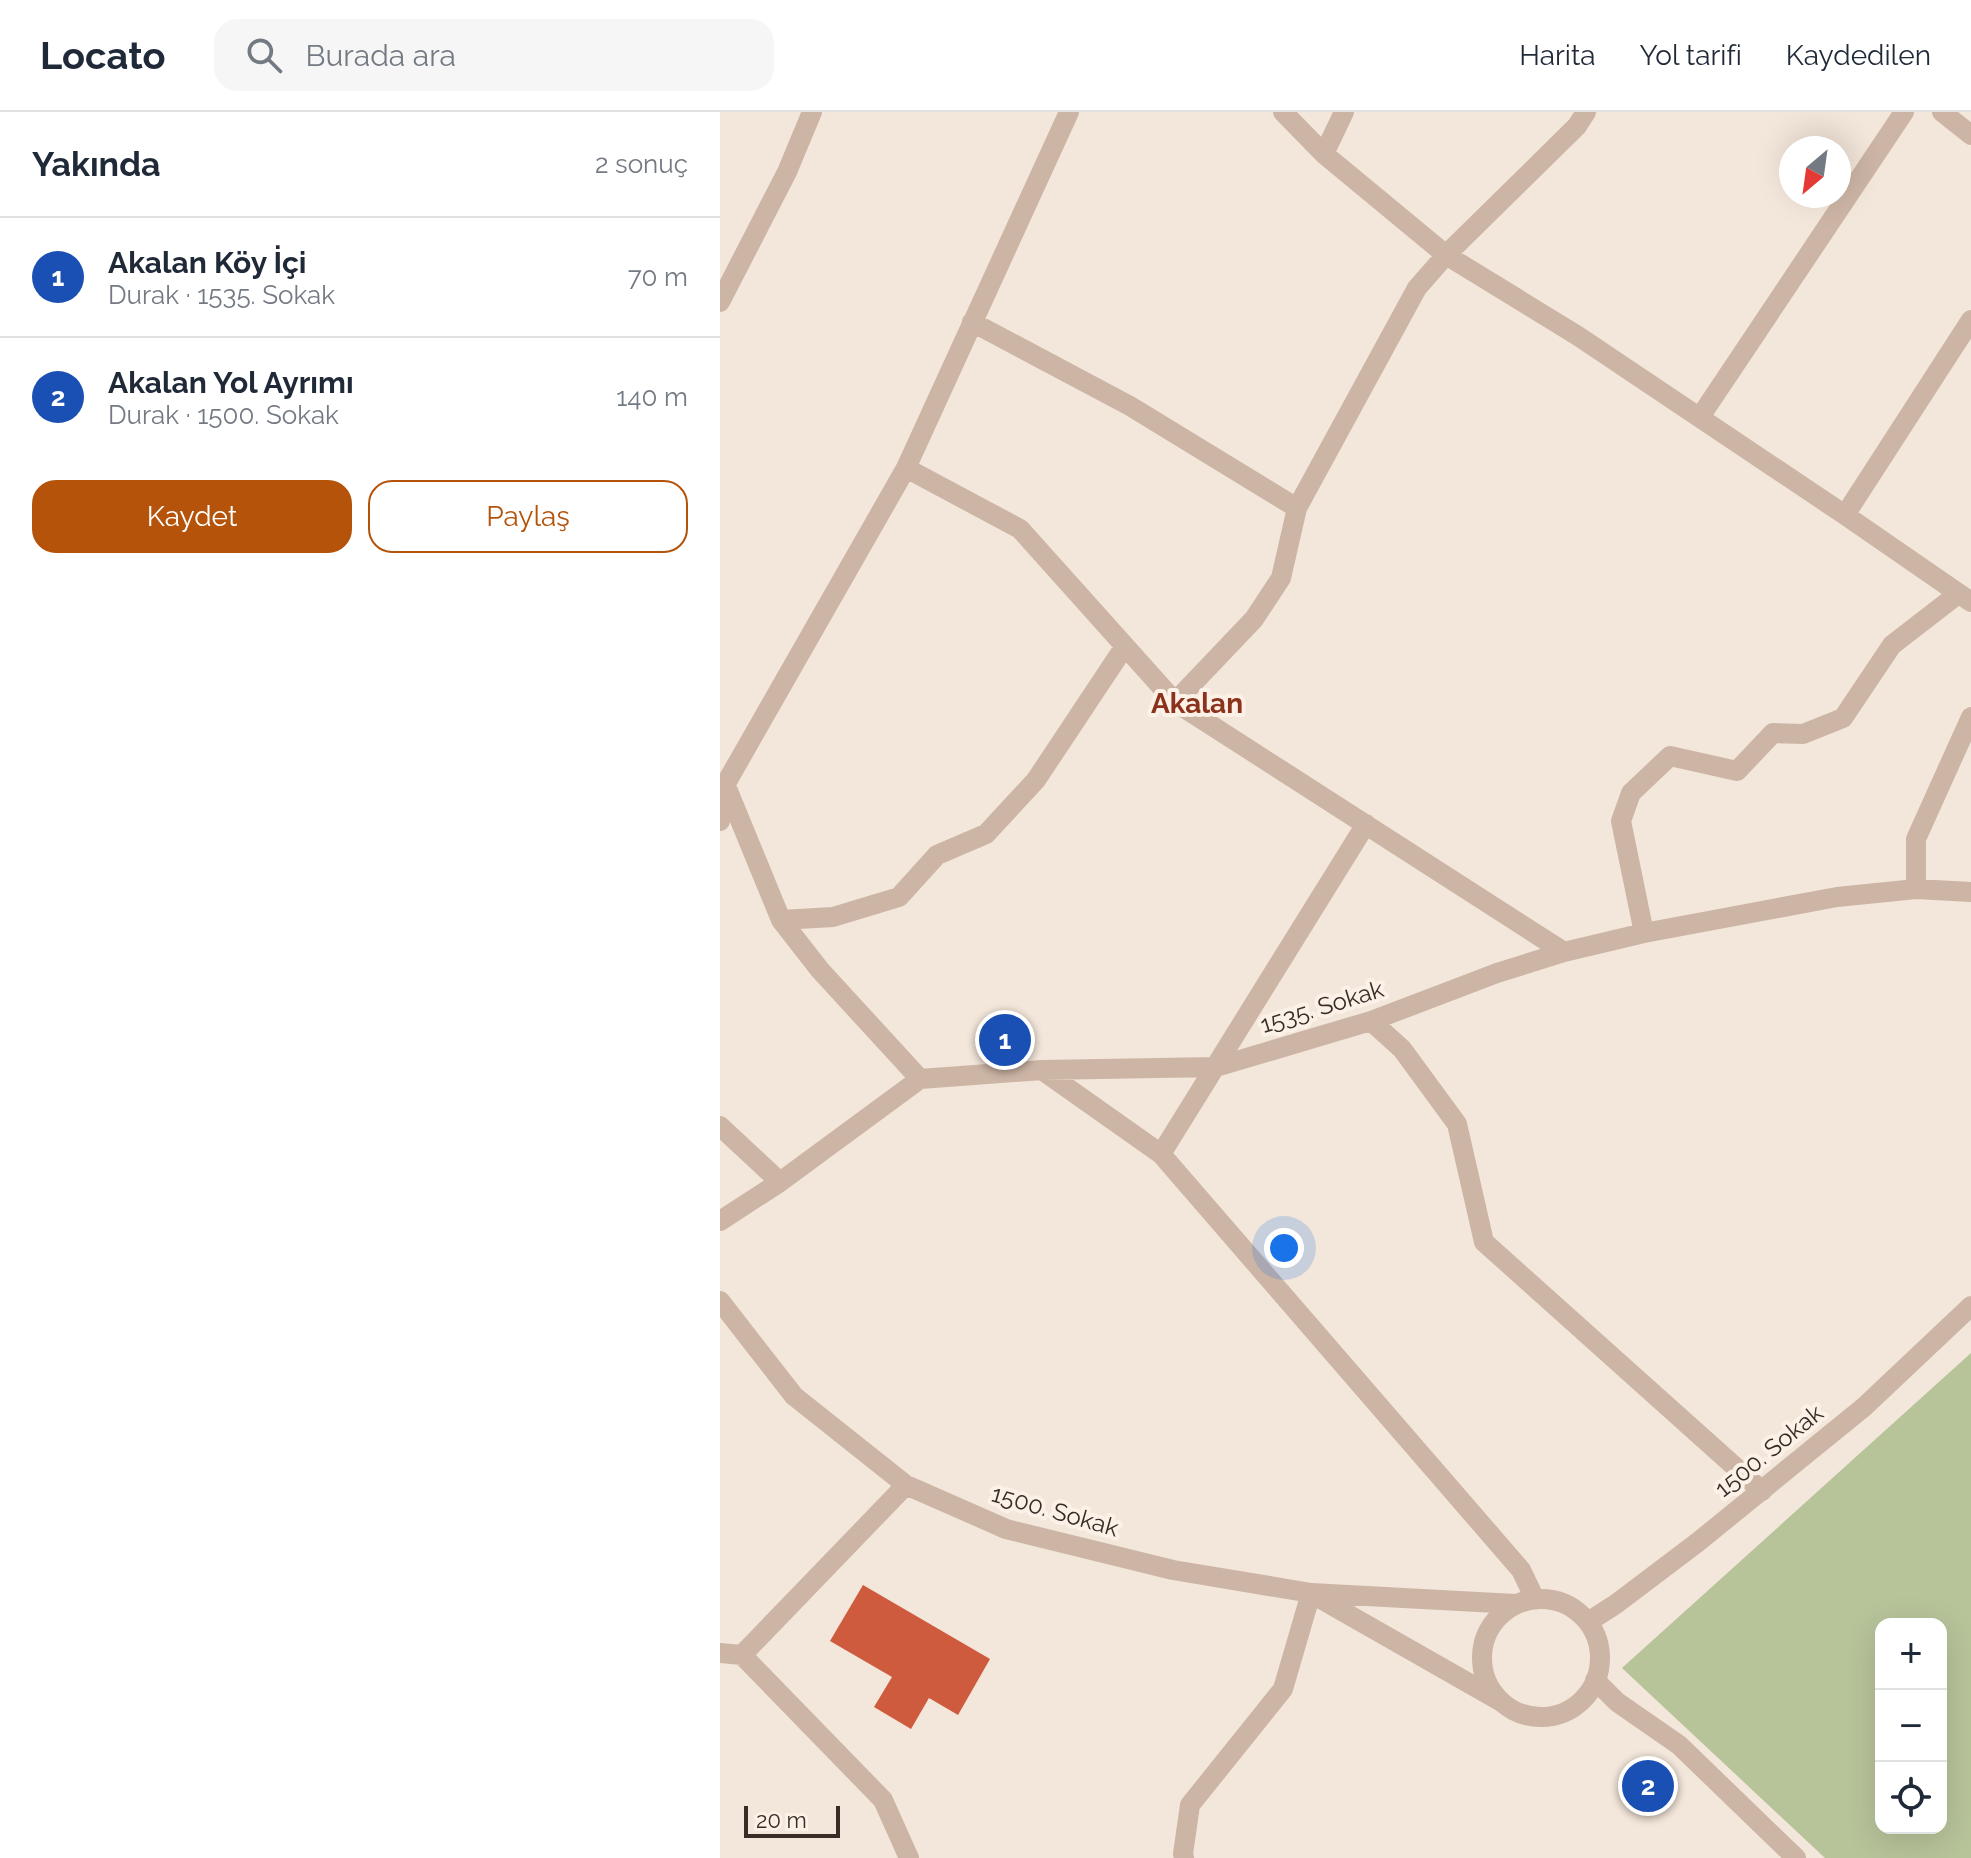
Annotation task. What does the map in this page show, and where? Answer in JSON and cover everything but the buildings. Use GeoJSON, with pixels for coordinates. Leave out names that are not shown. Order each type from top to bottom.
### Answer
{"type":"FeatureCollection","features":[{"type":"Feature","properties":{"kind":"street"},"geometry":{"type":"LineString","coordinates":[[720,302],[787,172],[812,112]]}},
{"type":"Feature","properties":{"kind":"street"},"geometry":{"type":"LineString","coordinates":[[720,821],[723,781],[906,468],[1069,112]]}},
{"type":"Feature","properties":{"kind":"street"},"geometry":{"type":"LineString","coordinates":[[1283,112],[1324,154],[1446,255],[1578,336],[1965,598],[1892,645],[1843,718],[1803,734],[1773,733],[1737,771],[1670,756],[1631,793],[1621,821],[1644,933]]}},
{"type":"Feature","properties":{"kind":"street"},"geometry":{"type":"LineString","coordinates":[[1324,154],[1344,112]]}},
{"type":"Feature","properties":{"kind":"street"},"geometry":{"type":"LineString","coordinates":[[1175,702],[1254,619],[1281,578],[1297,508],[1417,288],[1446,255],[1577,126],[1586,112]]}},
{"type":"Feature","properties":{"kind":"street"},"geometry":{"type":"LineString","coordinates":[[1700,417],[1904,112]]}},
{"type":"Feature","properties":{"kind":"street"},"geometry":{"type":"LineString","coordinates":[[1942,112],[1971,135]]}},
{"type":"Feature","properties":{"kind":"street"},"geometry":{"type":"LineString","coordinates":[[1845,515],[1971,320]]}},
{"type":"Feature","properties":{"kind":"street"},"geometry":{"type":"LineString","coordinates":[[972,322],[1130,406],[1297,508]]}},
{"type":"Feature","properties":{"kind":"street"},"geometry":{"type":"LineString","coordinates":[[906,468],[1020,529],[1175,702],[1564,952]]}},
{"type":"Feature","properties":{"kind":"street"},"geometry":{"type":"LineString","coordinates":[[781,920],[833,917],[899,897],[937,855],[986,834],[1036,780],[1125,646]]}},
{"type":"Feature","properties":{"kind":"street"},"geometry":{"type":"LineString","coordinates":[[1916,889],[1916,839],[1971,717]]}},
{"type":"Feature","properties":{"kind":"street"},"geometry":{"type":"LineString","coordinates":[[720,1221],[780,1182],[920,1079],[820,970],[781,920],[723,781]]}},
{"type":"Feature","properties":{"kind":"street"},"geometry":{"type":"LineString","coordinates":[[1161,1154],[1366,824]]}},
{"type":"Feature","properties":{"kind":"street","name":"1535. Sokak"},"geometry":{"type":"LineString","coordinates":[[920,1079],[1042,1070],[1216,1067],[1371,1021],[1497,973],[1564,952],[1644,933],[1837,897],[1916,889],[1971,892]]}},
{"type":"Feature","properties":{"kind":"street"},"geometry":{"type":"LineString","coordinates":[[1371,1021],[1402,1049],[1457,1124],[1484,1242],[1762,1491]]}},
{"type":"Feature","properties":{"kind":"street"},"geometry":{"type":"LineString","coordinates":[[1042,1070],[1161,1154],[1521,1570],[1525,1602]]}},
{"type":"Feature","properties":{"kind":"street"},"geometry":{"type":"LineString","coordinates":[[720,1126],[780,1182]]}},
{"type":"Feature","properties":{"kind":"street","name":"1500. Sokak"},"geometry":{"type":"LineString","coordinates":[[720,1301],[794,1396],[906,1485],[1006,1529],[1173,1570],[1311,1593]]}},
{"type":"Feature","properties":{"kind":"street","name":"1500. Sokak"},"geometry":{"type":"LineString","coordinates":[[1588,1622],[1698,1542],[1864,1407],[1971,1306]]}},
{"type":"Feature","properties":{"kind":"street"},"geometry":{"type":"LineString","coordinates":[[742,1655],[906,1485]]}},
{"type":"Feature","properties":{"kind":"street"},"geometry":{"type":"LineString","coordinates":[[1311,1593],[1525,1602],[1555,1600],[1573,1608],[1588,1622],[1597,1640],[1600,1660],[1595,1680],[1585,1697],[1569,1710],[1552,1716],[1533,1717],[1515,1711],[1311,1593]]}},
{"type":"Feature","properties":{"kind":"street"},"geometry":{"type":"LineString","coordinates":[[1184,1858],[1190,1805],[1283,1689],[1311,1593]]}},
{"type":"Feature","properties":{"kind":"street"},"geometry":{"type":"LineString","coordinates":[[1500,1701],[1489,1686],[1483,1668],[1482,1650],[1487,1632],[1499,1616],[1525,1602]]}},
{"type":"Feature","properties":{"kind":"street"},"geometry":{"type":"LineString","coordinates":[[720,1653],[742,1655],[883,1800],[909,1858]]}},
{"type":"Feature","properties":{"kind":"street"},"geometry":{"type":"LineString","coordinates":[[1595,1680],[1617,1702],[1679,1745],[1796,1858]]}},
{"type":"Feature","properties":{"kind":"green space"},"geometry":{"type":"Polygon","coordinates":[[[1971,1353],[1971,1858],[1825,1858],[1622,1668],[1971,1353]]]}},
{"type":"Feature","properties":{"kind":"place","name":"Akalan Köy İçi"},"geometry":{"type":"Point","coordinates":[1005,1040]}},
{"type":"Feature","properties":{"kind":"place","name":"Akalan Yol Ayrımı"},"geometry":{"type":"Point","coordinates":[1648,1786]}},
{"type":"Feature","properties":{"kind":"district","name":"Akalan"},"geometry":{"type":"Point","coordinates":[1197,703]}}]}
